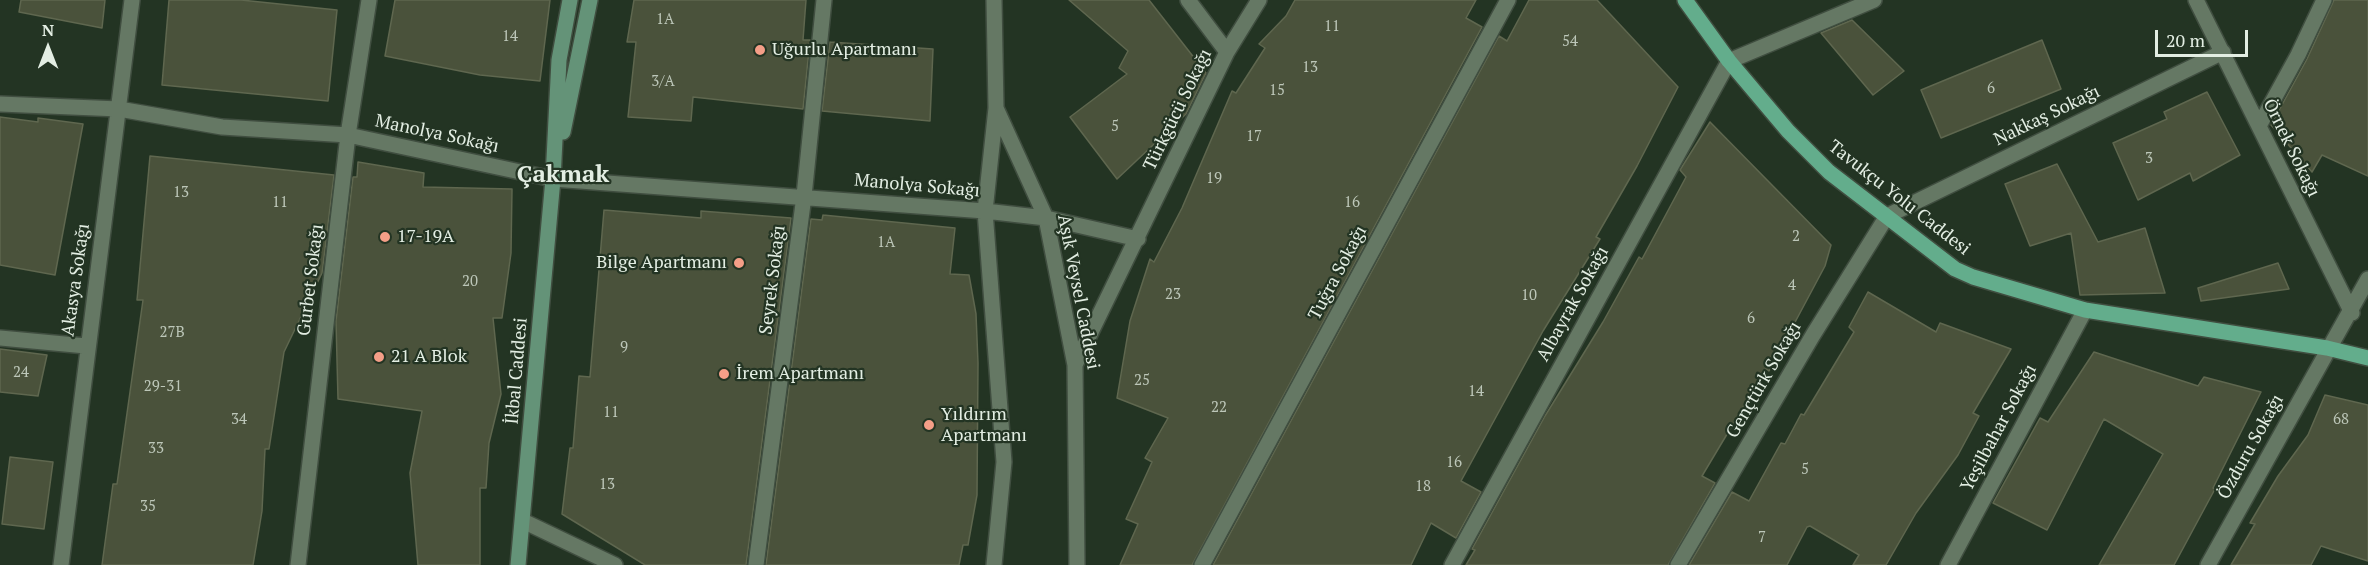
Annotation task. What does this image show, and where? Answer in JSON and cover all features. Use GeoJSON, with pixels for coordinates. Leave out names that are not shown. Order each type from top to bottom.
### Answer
{"type":"FeatureCollection","features":[{"type":"Feature","properties":{"kind":"main road","name":"İkbal Caddesi"},"geometry":{"type":"LineString","coordinates":[[518,565],[553,179],[559,60],[570,0]]}},
{"type":"Feature","properties":{"kind":"main road","name":"İkbal Caddesi"},"geometry":{"type":"LineString","coordinates":[[553,179],[590,0]]}},
{"type":"Feature","properties":{"kind":"main road","name":"Tavukçu Yolu Caddesi"},"geometry":{"type":"LineString","coordinates":[[1685,0],[1729,61],[1788,131],[1829,172],[1955,268],[1973,277],[2085,310],[2327,348],[2368,358]]}},
{"type":"Feature","properties":{"kind":"street","name":"Akasya Sokağı"},"geometry":{"type":"LineString","coordinates":[[61,565],[86,346],[132,0]]}},
{"type":"Feature","properties":{"kind":"street","name":"Gurbet Sokağı"},"geometry":{"type":"LineString","coordinates":[[298,565],[348,135],[369,0]]}},
{"type":"Feature","properties":{"kind":"street","name":"Seyrek Sokağı"},"geometry":{"type":"LineString","coordinates":[[756,565],[804,196],[824,0]]}},
{"type":"Feature","properties":{"kind":"street","name":"Aşık Veysel Caddesi"},"geometry":{"type":"LineString","coordinates":[[994,0],[996,108],[985,211],[1004,462],[994,565]]}},
{"type":"Feature","properties":{"kind":"street"},"geometry":{"type":"LineString","coordinates":[[1188,0],[1227,52]]}},
{"type":"Feature","properties":{"kind":"street","name":"Türkgücü Sokağı"},"geometry":{"type":"LineString","coordinates":[[1076,365],[1227,52],[1259,0]]}},
{"type":"Feature","properties":{"kind":"street","name":"Tuğra Sokağı"},"geometry":{"type":"LineString","coordinates":[[1202,565],[1508,0]]}},
{"type":"Feature","properties":{"kind":"street"},"geometry":{"type":"LineString","coordinates":[[1729,61],[1874,0]]}},
{"type":"Feature","properties":{"kind":"street","name":"Örnek Sokağı"},"geometry":{"type":"LineString","coordinates":[[2196,0],[2352,313]]}},
{"type":"Feature","properties":{"kind":"street"},"geometry":{"type":"LineString","coordinates":[[2259,126],[2298,55],[2324,0]]}},
{"type":"Feature","properties":{"kind":"street","name":"Nakkaş Sokağı"},"geometry":{"type":"LineString","coordinates":[[1887,216],[2223,52]]}},
{"type":"Feature","properties":{"kind":"street","name":"Albayrak Sokağı"},"geometry":{"type":"LineString","coordinates":[[1452,565],[1729,61]]}},
{"type":"Feature","properties":{"kind":"street","name":"Manolya Sokağı"},"geometry":{"type":"LineString","coordinates":[[0,104],[119,109],[222,127],[348,135],[553,179],[804,196],[1046,218]]}},
{"type":"Feature","properties":{"kind":"street","name":"Aşık Veysel Caddesi"},"geometry":{"type":"LineString","coordinates":[[996,108],[1046,218],[1076,365],[1077,565]]}},
{"type":"Feature","properties":{"kind":"street","name":"Gençtürk Sokağı"},"geometry":{"type":"LineString","coordinates":[[1678,565],[1813,335],[1887,216]]}},
{"type":"Feature","properties":{"kind":"street"},"geometry":{"type":"LineString","coordinates":[[1046,218],[1138,239]]}},
{"type":"Feature","properties":{"kind":"street","name":"Özduru Sokağı"},"geometry":{"type":"LineString","coordinates":[[2208,565],[2327,348],[2352,313],[2368,279]]}},
{"type":"Feature","properties":{"kind":"street","name":"Yeşilbahar Sokağı"},"geometry":{"type":"LineString","coordinates":[[1948,565],[2085,310]]}},
{"type":"Feature","properties":{"kind":"street"},"geometry":{"type":"LineString","coordinates":[[0,338],[86,346]]}},
{"type":"Feature","properties":{"kind":"street"},"geometry":{"type":"LineString","coordinates":[[523,521],[615,565]]}},
{"type":"Feature","properties":{"kind":"building"},"geometry":{"type":"Polygon","coordinates":[[[21,0],[105,0],[102,28],[19,12],[21,0]]]}},
{"type":"Feature","properties":{"kind":"building"},"geometry":{"type":"Polygon","coordinates":[[[169,0],[241,0],[337,10],[328,101],[162,85],[169,0]]]}},
{"type":"Feature","properties":{"kind":"building"},"geometry":{"type":"Polygon","coordinates":[[[395,0],[550,0],[540,81],[480,75],[385,56],[395,0]]]}},
{"type":"Feature","properties":{"kind":"building"},"geometry":{"type":"Polygon","coordinates":[[[634,0],[806,0],[803,40],[810,40],[803,109],[693,97],[691,121],[628,117],[636,42],[627,42],[634,0]]]}},
{"type":"Feature","properties":{"kind":"building"},"geometry":{"type":"Polygon","coordinates":[[[1069,0],[1149,0],[1206,73],[1186,114],[1117,179],[1070,117],[1127,74],[1119,68],[1128,51],[1069,0]]]}},
{"type":"Feature","properties":{"kind":"building"},"geometry":{"type":"Polygon","coordinates":[[[1295,0],[1476,0],[1466,18],[1482,27],[1192,565],[1120,565],[1138,524],[1126,519],[1152,462],[1145,458],[1168,418],[1117,398],[1130,321],[1150,259],[1154,262],[1182,208],[1232,91],[1236,93],[1265,48],[1259,44],[1286,16],[1295,0]]]}},
{"type":"Feature","properties":{"kind":"building"},"geometry":{"type":"Polygon","coordinates":[[[1529,0],[1597,0],[1678,87],[1637,166],[1596,237],[1600,239],[1543,331],[1461,481],[1481,492],[1456,538],[1431,523],[1411,565],[1213,565],[1499,36],[1507,41],[1529,0]]]}},
{"type":"Feature","properties":{"kind":"building"},"geometry":{"type":"Polygon","coordinates":[[[2334,0],[2368,0],[2368,176],[2322,155],[2312,172],[2271,125],[2307,59],[2334,0]]]}},
{"type":"Feature","properties":{"kind":"building"},"geometry":{"type":"Polygon","coordinates":[[[1852,20],[1904,71],[1873,95],[1821,33],[1852,20]]]}},
{"type":"Feature","properties":{"kind":"building"},"geometry":{"type":"Polygon","coordinates":[[[2042,40],[2061,89],[1941,138],[1921,90],[2042,40]]]}},
{"type":"Feature","properties":{"kind":"building"},"geometry":{"type":"Polygon","coordinates":[[[830,42],[933,49],[930,121],[822,111],[830,42]]]}},
{"type":"Feature","properties":{"kind":"building"},"geometry":{"type":"Polygon","coordinates":[[[2207,92],[2240,155],[2193,181],[2190,173],[2138,200],[2113,143],[2167,119],[2164,112],[2207,92]]]}},
{"type":"Feature","properties":{"kind":"building"},"geometry":{"type":"Polygon","coordinates":[[[0,117],[38,122],[38,118],[83,124],[55,275],[0,265],[0,117]]]}},
{"type":"Feature","properties":{"kind":"building"},"geometry":{"type":"Polygon","coordinates":[[[1710,122],[1831,245],[1825,266],[1769,371],[1766,369],[1702,476],[1715,483],[1668,565],[1466,565],[1475,550],[1472,549],[1545,416],[1603,322],[1639,257],[1642,259],[1686,177],[1680,170],[1710,122]]]}},
{"type":"Feature","properties":{"kind":"building"},"geometry":{"type":"Polygon","coordinates":[[[150,156],[334,175],[322,273],[284,352],[269,449],[265,449],[262,511],[253,565],[102,565],[113,484],[117,484],[143,300],[137,300],[150,156]]]}},
{"type":"Feature","properties":{"kind":"building"},"geometry":{"type":"Polygon","coordinates":[[[358,162],[424,173],[423,187],[512,189],[511,253],[502,318],[493,318],[501,394],[489,443],[486,488],[480,488],[480,565],[418,565],[410,473],[422,411],[338,399],[336,321],[353,177],[357,177],[358,162]]]}},
{"type":"Feature","properties":{"kind":"building"},"geometry":{"type":"Polygon","coordinates":[[[2057,164],[2098,242],[2145,228],[2165,293],[2080,295],[2071,233],[2030,246],[2005,184],[2057,164]]]}},
{"type":"Feature","properties":{"kind":"building"},"geometry":{"type":"Polygon","coordinates":[[[604,210],[701,218],[701,211],[791,218],[746,565],[645,565],[562,514],[570,448],[573,448],[579,376],[590,377],[604,210]]]}},
{"type":"Feature","properties":{"kind":"building"},"geometry":{"type":"Polygon","coordinates":[[[823,215],[955,228],[950,274],[969,275],[976,314],[978,363],[977,495],[968,545],[963,545],[959,565],[766,565],[811,219],[822,220],[823,215]]]}},
{"type":"Feature","properties":{"kind":"building"},"geometry":{"type":"Polygon","coordinates":[[[2278,263],[2289,289],[2201,301],[2198,288],[2278,263]]]}},
{"type":"Feature","properties":{"kind":"building"},"geometry":{"type":"Polygon","coordinates":[[[1868,292],[1936,332],[1940,323],[2011,349],[1973,413],[1979,416],[1958,455],[1916,513],[1886,565],[1853,565],[1859,555],[1810,526],[1807,527],[1787,565],[1689,565],[1732,492],[1749,501],[1781,443],[1785,444],[1801,414],[1804,415],[1854,332],[1849,327],[1868,292]]]}},
{"type":"Feature","properties":{"kind":"building"},"geometry":{"type":"Polygon","coordinates":[[[0,349],[47,355],[38,396],[0,392],[0,349]]]}},
{"type":"Feature","properties":{"kind":"building"},"geometry":{"type":"Polygon","coordinates":[[[2094,352],[2198,386],[2204,377],[2261,392],[2213,488],[2215,489],[2174,565],[2099,565],[2163,454],[2104,419],[2047,530],[1993,503],[2040,418],[2048,422],[2094,352]]]}},
{"type":"Feature","properties":{"kind":"building"},"geometry":{"type":"Polygon","coordinates":[[[2325,395],[2368,405],[2368,561],[2321,546],[2311,565],[2231,565],[2255,524],[2250,523],[2278,476],[2308,435],[2325,395]]]}},
{"type":"Feature","properties":{"kind":"building"},"geometry":{"type":"Polygon","coordinates":[[[10,457],[53,462],[44,529],[2,524],[10,457]]]}},
{"type":"Feature","properties":{"kind":"place","name":"Uğurlu Apartmanı"},"geometry":{"type":"Point","coordinates":[760,50]}},
{"type":"Feature","properties":{"kind":"place","name":"17-19A"},"geometry":{"type":"Point","coordinates":[385,237]}},
{"type":"Feature","properties":{"kind":"place","name":"Bilge Apartmanı"},"geometry":{"type":"Point","coordinates":[739,263]}},
{"type":"Feature","properties":{"kind":"place","name":"21 A Blok"},"geometry":{"type":"Point","coordinates":[379,357]}},
{"type":"Feature","properties":{"kind":"place","name":"İrem Apartmanı"},"geometry":{"type":"Point","coordinates":[724,374]}},
{"type":"Feature","properties":{"kind":"place","name":"Yıldırım Apartmanı"},"geometry":{"type":"Point","coordinates":[929,425]}},
{"type":"Feature","properties":{"kind":"district","name":"Çakmak"},"geometry":{"type":"Point","coordinates":[563,175]}}]}
